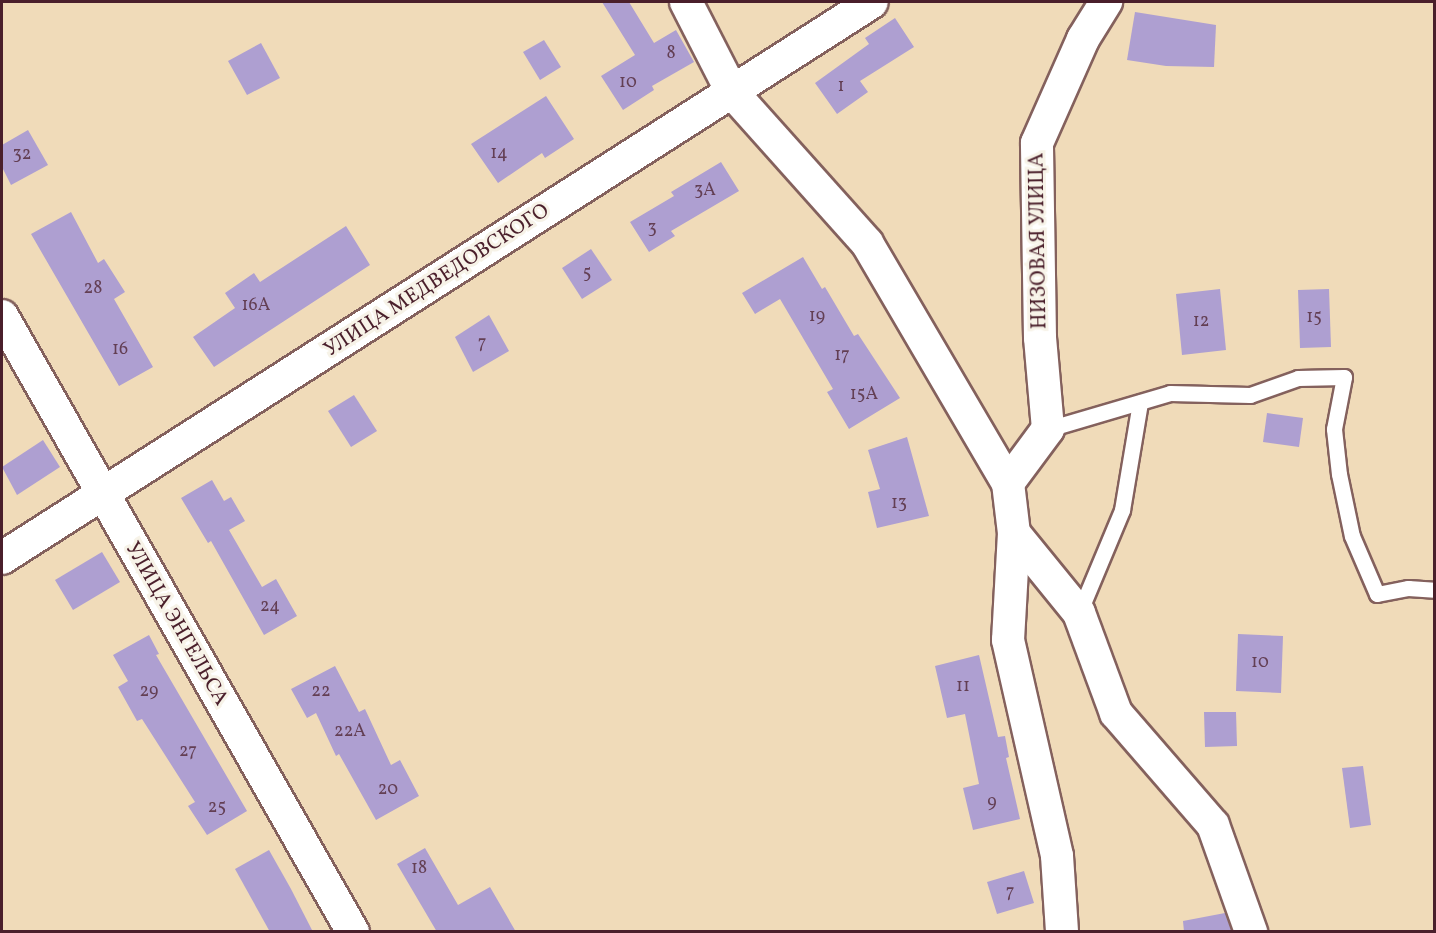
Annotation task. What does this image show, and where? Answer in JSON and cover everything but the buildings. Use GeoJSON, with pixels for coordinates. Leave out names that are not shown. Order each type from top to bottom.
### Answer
{"type":"FeatureCollection","features":[{"type":"Feature","properties":{"kind":"street"},"geometry":{"type":"LineString","coordinates":[[686,2],[732,92],[867,243],[1008,483],[1014,533],[1008,640],[1057,856],[1062,932]]}},
{"type":"Feature","properties":{"kind":"street","name":"УЛИЦА МЕДВЕДОВСКОГО"},"geometry":{"type":"LineString","coordinates":[[2,558],[872,2]]}},
{"type":"Feature","properties":{"kind":"street","name":"НИЗОВАЯ УЛИЦА"},"geometry":{"type":"LineString","coordinates":[[1048,429],[1040,338],[1037,143],[1083,39],[1106,2]]}},
{"type":"Feature","properties":{"kind":"street","name":"УЛИЦА ЭНГЕЛЬСА"},"geometry":{"type":"LineString","coordinates":[[2,316],[352,932]]}},
{"type":"Feature","properties":{"kind":"street"},"geometry":{"type":"LineString","coordinates":[[1008,483],[1048,429]]}},
{"type":"Feature","properties":{"kind":"street"},"geometry":{"type":"LineString","coordinates":[[1014,533],[1079,613],[1116,713],[1213,825],[1251,932]]}},
{"type":"Feature","properties":{"kind":"lane"},"geometry":{"type":"LineString","coordinates":[[1048,429],[1170,393],[1250,395],[1298,378],[1344,376],[1334,429],[1339,474],[1352,536],[1377,594],[1408,588],[1434,590]]}},
{"type":"Feature","properties":{"kind":"lane"},"geometry":{"type":"LineString","coordinates":[[1079,613],[1122,510],[1140,402]]}}]}
